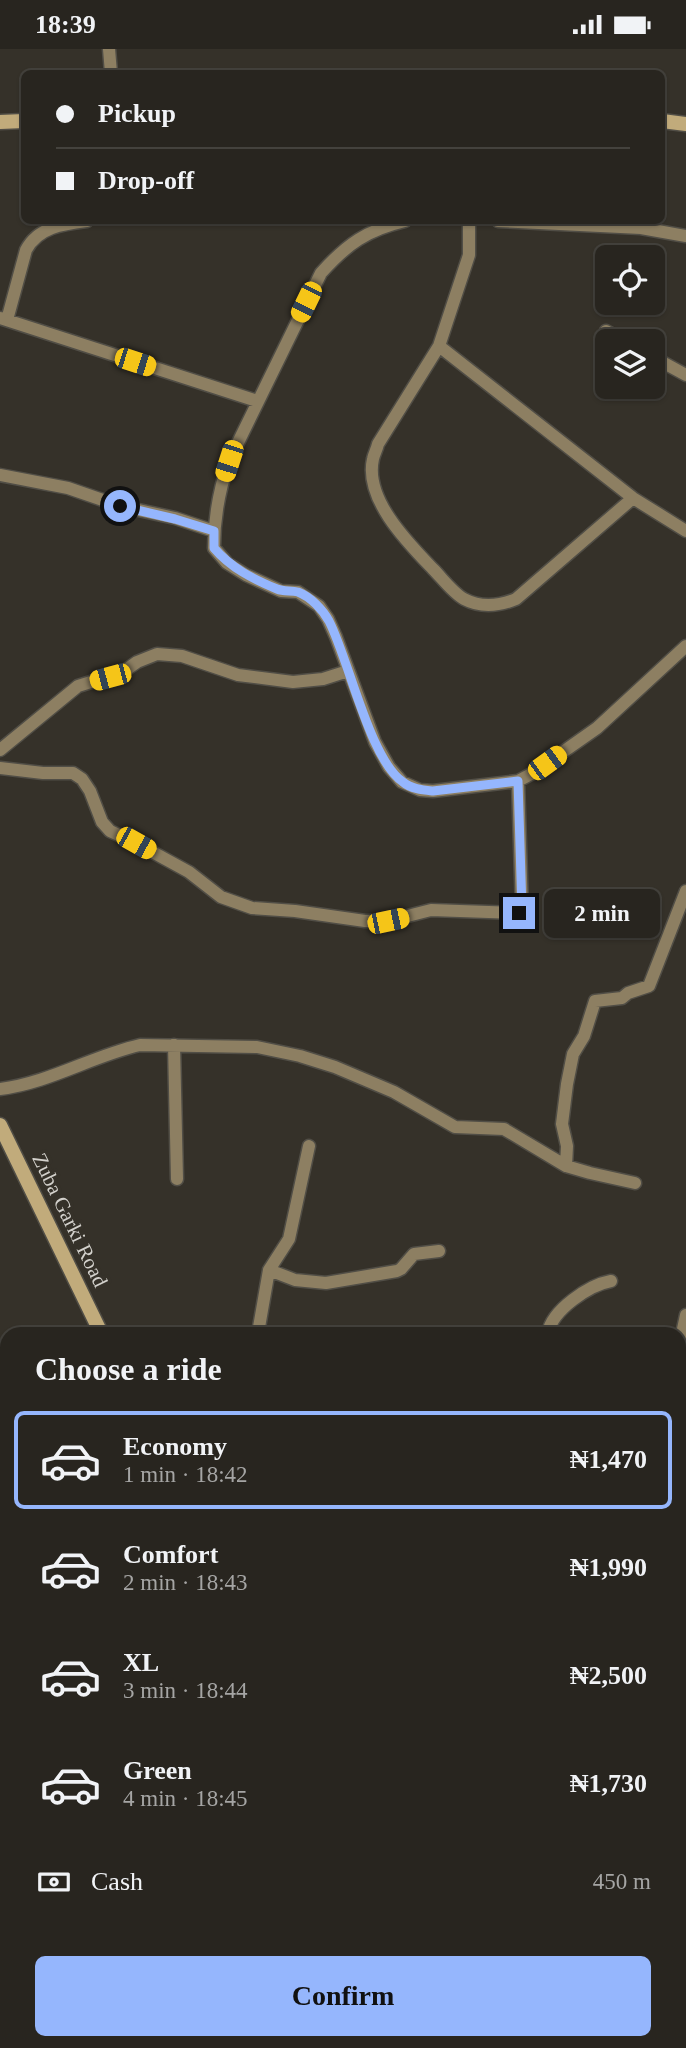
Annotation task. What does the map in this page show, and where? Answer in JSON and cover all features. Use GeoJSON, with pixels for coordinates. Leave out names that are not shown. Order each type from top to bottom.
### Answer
{"type":"FeatureCollection","features":[{"type":"Feature","properties":{"kind":"main road"},"geometry":{"type":"LineString","coordinates":[[0,122],[21,121]]}},
{"type":"Feature","properties":{"kind":"main road"},"geometry":{"type":"LineString","coordinates":[[665,121],[686,124]]}},
{"type":"Feature","properties":{"kind":"main road","name":"Zuba Garki Road"},"geometry":{"type":"LineString","coordinates":[[0,1125],[98,1327]]}},
{"type":"Feature","properties":{"kind":"street"},"geometry":{"type":"LineString","coordinates":[[109,49],[111,70]]}},
{"type":"Feature","properties":{"kind":"street"},"geometry":{"type":"LineString","coordinates":[[72,224],[51,228],[31,240],[4,319],[257,401]]}},
{"type":"Feature","properties":{"kind":"street"},"geometry":{"type":"LineString","coordinates":[[397,224],[366,235],[342,250],[321,274],[229,461],[219,492],[214,548],[227,563],[246,575],[281,591],[298,592],[318,606],[328,619],[375,742],[389,767],[402,782],[420,790],[433,791],[518,781],[533,773],[597,728],[686,646]]}},
{"type":"Feature","properties":{"kind":"street"},"geometry":{"type":"LineString","coordinates":[[470,224],[468,255],[439,347],[378,444],[372,461],[373,478],[386,514],[405,540],[462,599],[484,606],[504,604],[516,599],[633,498]]}},
{"type":"Feature","properties":{"kind":"street"},"geometry":{"type":"LineString","coordinates":[[559,224],[641,228],[686,236]]}},
{"type":"Feature","properties":{"kind":"street"},"geometry":{"type":"LineString","coordinates":[[439,347],[633,498],[686,531]]}},
{"type":"Feature","properties":{"kind":"street"},"geometry":{"type":"LineString","coordinates":[[665,364],[686,375]]}},
{"type":"Feature","properties":{"kind":"street"},"geometry":{"type":"LineString","coordinates":[[0,475],[68,488],[120,506],[214,531]]}},
{"type":"Feature","properties":{"kind":"street"},"geometry":{"type":"LineString","coordinates":[[0,750],[78,686],[123,672],[156,654],[181,656],[238,675],[293,682],[323,679],[348,671]]}},
{"type":"Feature","properties":{"kind":"street"},"geometry":{"type":"LineString","coordinates":[[0,768],[73,773],[82,779],[90,791],[102,822],[110,831],[189,872],[221,897],[252,908],[365,921],[388,921],[431,910],[519,913],[522,910],[518,781]]}},
{"type":"Feature","properties":{"kind":"street"},"geometry":{"type":"LineString","coordinates":[[566,1166],[568,1146],[562,1124],[567,1084],[573,1054],[584,1035],[595,1001],[622,998],[628,993],[649,986],[686,891]]}},
{"type":"Feature","properties":{"kind":"street"},"geometry":{"type":"LineString","coordinates":[[0,1089],[27,1084],[140,1045],[257,1047],[335,1067],[394,1092],[455,1127],[504,1129],[566,1166],[635,1183]]}},
{"type":"Feature","properties":{"kind":"street"},"geometry":{"type":"LineString","coordinates":[[174,1045],[177,1179]]}},
{"type":"Feature","properties":{"kind":"street"},"geometry":{"type":"LineString","coordinates":[[259,1327],[269,1270],[289,1238],[309,1146]]}},
{"type":"Feature","properties":{"kind":"street"},"geometry":{"type":"LineString","coordinates":[[269,1270],[295,1280],[326,1283],[397,1271],[414,1254],[439,1251]]}},
{"type":"Feature","properties":{"kind":"street"},"geometry":{"type":"LineString","coordinates":[[550,1327],[559,1312],[599,1283],[611,1281]]}},
{"type":"Feature","properties":{"kind":"route"},"geometry":{"type":"LineString","coordinates":[[120,506],[214,531],[214,548],[227,563],[281,591],[298,592],[318,606],[328,619],[336,637],[375,742],[389,767],[402,782],[420,790],[433,791],[518,781],[522,910],[519,913]]}}]}
